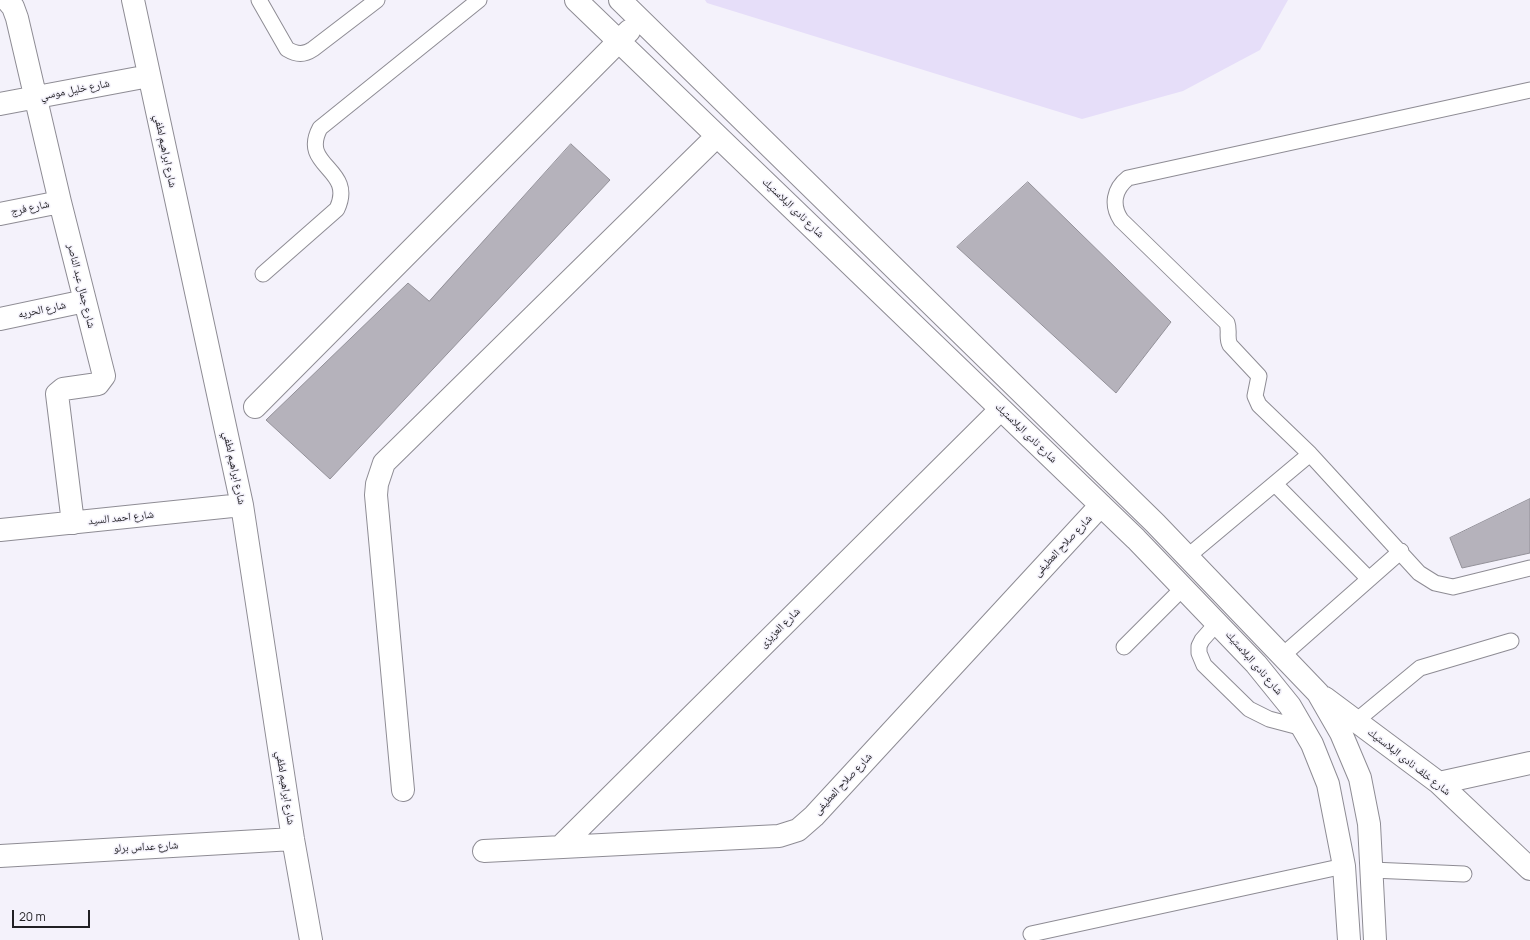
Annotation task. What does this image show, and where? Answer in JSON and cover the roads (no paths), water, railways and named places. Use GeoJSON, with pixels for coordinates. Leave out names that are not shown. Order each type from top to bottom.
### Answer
{"type":"FeatureCollection","features":[{"type":"Feature","properties":{"kind":"street","name":"شارع ابراهيم لطفي"},"geometry":{"type":"LineString","coordinates":[[132,0],[242,505],[293,839],[311,940]]}},
{"type":"Feature","properties":{"kind":"street","name":"شارع نادى البلاستيك"},"geometry":{"type":"LineString","coordinates":[[576,0],[1101,505],[1184,588],[1261,670],[1290,706],[1303,728],[1312,744],[1328,784],[1344,866],[1349,940]]}},
{"type":"Feature","properties":{"kind":"street"},"geometry":{"type":"LineString","coordinates":[[620,0],[1187,557],[1318,693],[1341,733],[1360,778],[1369,824],[1376,940]]}},
{"type":"Feature","properties":{"kind":"street","name":"شارع جمال عبد الناصر"},"geometry":{"type":"LineString","coordinates":[[12,9],[36,98],[60,202],[104,376],[98,384],[63,389],[57,394],[72,523]]}},
{"type":"Feature","properties":{"kind":"street"},"geometry":{"type":"LineString","coordinates":[[255,407],[619,42],[640,19]]}},
{"type":"Feature","properties":{"kind":"street","name":"شارع خليل موسي"},"geometry":{"type":"LineString","coordinates":[[0,104],[149,76]]}},
{"type":"Feature","properties":{"kind":"street"},"geometry":{"type":"LineString","coordinates":[[403,790],[376,495],[377,484],[384,464],[717,136]]}},
{"type":"Feature","properties":{"kind":"street","name":"شارع فرج"},"geometry":{"type":"LineString","coordinates":[[0,214],[60,202]]}},
{"type":"Feature","properties":{"kind":"street","name":"شارع الحريه"},"geometry":{"type":"LineString","coordinates":[[0,319],[85,301]]}},
{"type":"Feature","properties":{"kind":"street","name":"شارع العزيزى"},"geometry":{"type":"LineString","coordinates":[[560,847],[1001,409]]}},
{"type":"Feature","properties":{"kind":"street","name":"شارع احمد السيد"},"geometry":{"type":"LineString","coordinates":[[0,530],[242,505]]}},
{"type":"Feature","properties":{"kind":"street","name":"شارع صلاح العطيفى"},"geometry":{"type":"LineString","coordinates":[[484,851],[779,836],[798,830],[814,816],[1101,505]]}},
{"type":"Feature","properties":{"kind":"street","name":"شارع خلف نادى البلاستيك"},"geometry":{"type":"LineString","coordinates":[[1318,693],[1439,783],[1527,861]]}},
{"type":"Feature","properties":{"kind":"street"},"geometry":{"type":"LineString","coordinates":[[1439,783],[1530,763]]}},
{"type":"Feature","properties":{"kind":"street","name":"شارع عداس برلو"},"geometry":{"type":"LineString","coordinates":[[0,856],[293,839]]}},
{"type":"Feature","properties":{"kind":"lane"},"geometry":{"type":"LineString","coordinates":[[259,0],[287,49],[293,53],[300,54],[307,53],[313,49],[377,0]]}},
{"type":"Feature","properties":{"kind":"lane"},"geometry":{"type":"LineString","coordinates":[[263,274],[337,209],[340,202],[342,194],[338,178],[322,161],[316,148],[317,134],[320,128],[479,0]]}},
{"type":"Feature","properties":{"kind":"lane"},"geometry":{"type":"LineString","coordinates":[[1530,90],[1128,178],[1118,190],[1114,205],[1121,220],[1227,323],[1229,332],[1228,341],[1230,345],[1259,376],[1255,391],[1256,401],[1310,454],[1401,551],[1419,573],[1435,583],[1444,586],[1462,585],[1530,568]]}},
{"type":"Feature","properties":{"kind":"lane"},"geometry":{"type":"LineString","coordinates":[[1187,557],[1310,454]]}},
{"type":"Feature","properties":{"kind":"lane"},"geometry":{"type":"LineString","coordinates":[[1275,484],[1370,579]]}},
{"type":"Feature","properties":{"kind":"lane"},"geometry":{"type":"LineString","coordinates":[[1283,655],[1401,551]]}},
{"type":"Feature","properties":{"kind":"lane"},"geometry":{"type":"LineString","coordinates":[[1124,647],[1184,588]]}},
{"type":"Feature","properties":{"kind":"lane"},"geometry":{"type":"LineString","coordinates":[[1217,623],[1202,640],[1199,646],[1199,653],[1204,665],[1248,709],[1269,719],[1303,728]]}},
{"type":"Feature","properties":{"kind":"lane"},"geometry":{"type":"LineString","coordinates":[[1356,721],[1420,668],[1511,641]]}},
{"type":"Feature","properties":{"kind":"lane"},"geometry":{"type":"LineString","coordinates":[[1031,934],[1344,866]]}},
{"type":"Feature","properties":{"kind":"lane"},"geometry":{"type":"LineString","coordinates":[[1372,870],[1464,874]]}}]}
